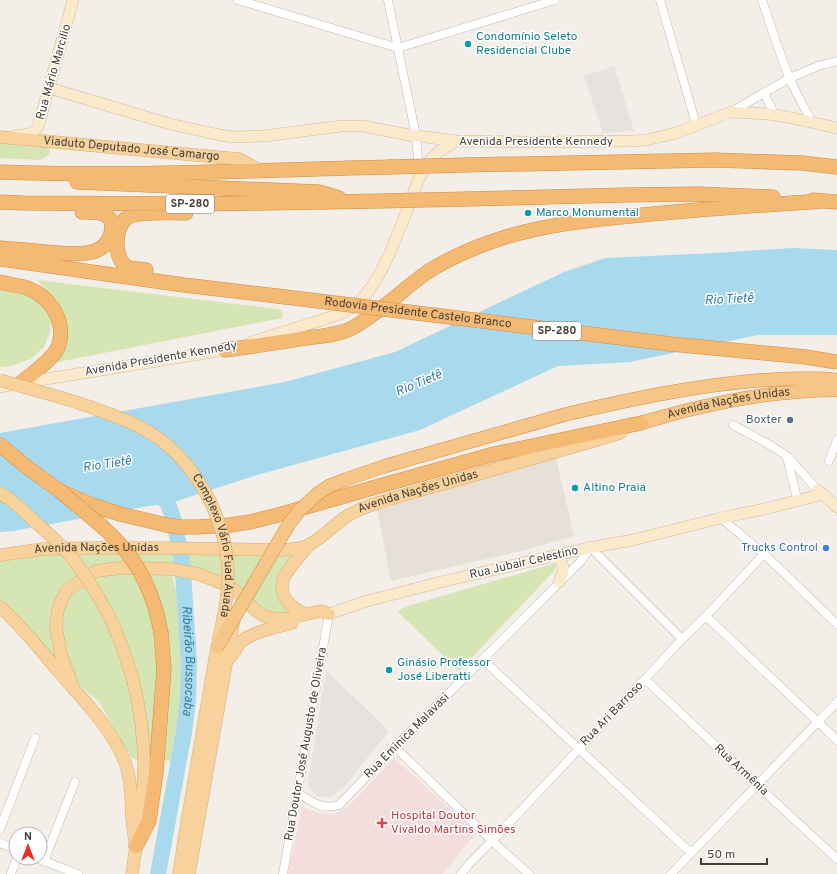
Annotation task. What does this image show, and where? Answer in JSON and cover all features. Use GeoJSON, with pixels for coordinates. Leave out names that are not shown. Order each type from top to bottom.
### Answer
{"type":"FeatureCollection","features":[{"type":"Feature","properties":{"kind":"highway"},"geometry":{"type":"LineString","coordinates":[[2,172],[165,173],[715,160],[802,163],[837,167]]}},
{"type":"Feature","properties":{"kind":"highway"},"geometry":{"type":"LineString","coordinates":[[2,172],[21,180],[319,192],[351,202]]}},
{"type":"Feature","properties":{"kind":"highway","name":"SP-280"},"geometry":{"type":"LineString","coordinates":[[0,202],[204,204],[699,194],[767,196],[837,202]]}},
{"type":"Feature","properties":{"kind":"highway"},"geometry":{"type":"LineString","coordinates":[[225,350],[318,337],[351,328],[390,302],[425,274],[448,260],[484,244],[529,231],[581,221],[698,210],[821,201]]}},
{"type":"Feature","properties":{"kind":"highway"},"geometry":{"type":"LineString","coordinates":[[0,248],[72,254],[89,253],[97,251],[103,247],[108,241],[112,232],[112,220],[106,215],[97,212],[39,211],[23,203]]}},
{"type":"Feature","properties":{"kind":"highway"},"geometry":{"type":"LineString","coordinates":[[184,284],[168,273],[128,267],[121,259],[117,248],[118,233],[126,219],[136,214],[190,213],[204,204]]}},
{"type":"Feature","properties":{"kind":"highway","name":"Rodovia Presidente Castelo Branco"},"geometry":{"type":"LineString","coordinates":[[0,259],[277,296],[664,344],[806,357],[837,362]]}},
{"type":"Feature","properties":{"kind":"highway"},"geometry":{"type":"LineString","coordinates":[[0,282],[26,288],[36,292],[46,300],[58,319],[61,333],[59,346],[56,352],[21,383]]}},
{"type":"Feature","properties":{"kind":"highway"},"geometry":{"type":"LineString","coordinates":[[217,647],[289,524],[299,511],[316,495],[329,486],[385,466],[567,414],[628,400],[722,384],[794,378],[837,380]]}},
{"type":"Feature","properties":{"kind":"highway","name":"Avenida Nações Unidas"},"geometry":{"type":"LineString","coordinates":[[641,423],[697,408],[754,396],[837,390]]}},
{"type":"Feature","properties":{"kind":"highway"},"geometry":{"type":"LineString","coordinates":[[60,491],[92,505],[120,514],[166,525],[180,527],[230,525],[278,515],[494,454],[641,423]]}},
{"type":"Feature","properties":{"kind":"highway"},"geometry":{"type":"LineString","coordinates":[[0,445],[28,468],[60,491],[118,541],[134,561],[153,600],[161,633],[164,669],[156,773],[149,821],[136,846]]}},
{"type":"Feature","properties":{"kind":"main road","name":"Rua Mário Marcilio"},"geometry":{"type":"LineString","coordinates":[[0,135],[23,135],[34,132],[38,127],[74,0]]}},
{"type":"Feature","properties":{"kind":"main road"},"geometry":{"type":"LineString","coordinates":[[49,88],[170,124],[235,137],[264,136],[352,126],[416,136],[457,140]]}},
{"type":"Feature","properties":{"kind":"main road","name":"Avenida Presidente Kennedy"},"geometry":{"type":"LineString","coordinates":[[0,387],[225,350],[334,316],[348,310],[358,303],[372,285],[386,261],[424,169],[436,155],[457,140],[534,142],[631,141],[657,138],[731,112],[775,115],[837,128]]}},
{"type":"Feature","properties":{"kind":"main road","name":"Viaduto Deputado José Camargo"},"geometry":{"type":"LineString","coordinates":[[0,135],[239,158],[261,170]]}},
{"type":"Feature","properties":{"kind":"main road","name":"Complexo Vário Fuad Auada"},"geometry":{"type":"LineString","coordinates":[[0,380],[57,396],[101,411],[137,425],[161,440],[177,455],[190,471],[208,496],[217,517],[227,557],[228,577],[226,604],[217,647],[179,874]]}},
{"type":"Feature","properties":{"kind":"main road","name":"Avenida Nações Unidas"},"geometry":{"type":"LineString","coordinates":[[0,556],[43,549],[165,548],[283,550],[298,548],[310,545],[350,514],[362,508],[601,439],[625,431],[641,423]]}},
{"type":"Feature","properties":{"kind":"main road"},"geometry":{"type":"LineString","coordinates":[[820,491],[837,507]]}},
{"type":"Feature","properties":{"kind":"main road","name":"Rua Jubair Celestino"},"geometry":{"type":"LineString","coordinates":[[721,518],[735,509],[796,494],[820,491]]}},
{"type":"Feature","properties":{"kind":"main road","name":"Rua Jubair Celestino"},"geometry":{"type":"LineString","coordinates":[[329,614],[367,601],[409,590],[769,508],[820,491]]}},
{"type":"Feature","properties":{"kind":"main road"},"geometry":{"type":"LineString","coordinates":[[0,493],[18,506],[46,531],[72,558],[84,574],[112,623],[125,654],[134,684],[142,724],[144,763],[142,804],[132,874]]}},
{"type":"Feature","properties":{"kind":"main road"},"geometry":{"type":"LineString","coordinates":[[305,614],[295,610],[290,605],[284,596],[282,588],[283,580],[289,570],[310,545]]}},
{"type":"Feature","properties":{"kind":"main road"},"geometry":{"type":"LineString","coordinates":[[558,556],[562,564],[563,573],[560,582]]}},
{"type":"Feature","properties":{"kind":"main road"},"geometry":{"type":"LineString","coordinates":[[74,690],[61,654],[56,627],[58,609],[66,591],[96,571],[120,568],[171,569],[198,574],[226,585],[237,592],[255,610],[262,615],[272,618],[284,619],[321,611],[329,614]]}},
{"type":"Feature","properties":{"kind":"main road"},"geometry":{"type":"LineString","coordinates":[[190,874],[232,630],[237,592]]}},
{"type":"Feature","properties":{"kind":"main road"},"geometry":{"type":"LineString","coordinates":[[0,607],[16,623],[102,722],[118,747],[126,767],[130,784],[132,821],[136,846]]}},
{"type":"Feature","properties":{"kind":"main road"},"geometry":{"type":"LineString","coordinates":[[226,660],[232,656],[239,644],[249,637],[275,628],[329,614]]}},
{"type":"Feature","properties":{"kind":"street"},"geometry":{"type":"LineString","coordinates":[[238,0],[398,48],[555,0]]}},
{"type":"Feature","properties":{"kind":"street"},"geometry":{"type":"LineString","coordinates":[[388,0],[416,136],[420,177]]}},
{"type":"Feature","properties":{"kind":"street"},"geometry":{"type":"LineString","coordinates":[[660,0],[696,124]]}},
{"type":"Feature","properties":{"kind":"street"},"geometry":{"type":"LineString","coordinates":[[762,0],[790,78],[812,122]]}},
{"type":"Feature","properties":{"kind":"street"},"geometry":{"type":"LineString","coordinates":[[731,112],[790,78],[818,66],[837,61]]}},
{"type":"Feature","properties":{"kind":"street"},"geometry":{"type":"LineString","coordinates":[[764,93],[775,115]]}},
{"type":"Feature","properties":{"kind":"street"},"geometry":{"type":"LineString","coordinates":[[733,425],[787,456],[820,491]]}},
{"type":"Feature","properties":{"kind":"street"},"geometry":{"type":"LineString","coordinates":[[829,461],[837,440]]}},
{"type":"Feature","properties":{"kind":"street"},"geometry":{"type":"LineString","coordinates":[[787,456],[796,494]]}},
{"type":"Feature","properties":{"kind":"street"},"geometry":{"type":"LineString","coordinates":[[721,518],[764,554],[837,624]]}},
{"type":"Feature","properties":{"kind":"street"},"geometry":{"type":"LineString","coordinates":[[589,548],[682,639]]}},
{"type":"Feature","properties":{"kind":"street","name":"Rua Eminica Malavasi"},"geometry":{"type":"LineString","coordinates":[[298,793],[319,806],[339,805],[482,659],[580,562],[589,548]]}},
{"type":"Feature","properties":{"kind":"street","name":"Rua Ari Barroso"},"geometry":{"type":"LineString","coordinates":[[461,874],[764,554]]}},
{"type":"Feature","properties":{"kind":"street","name":"Rua Doutor José Augusto de Oliveira"},"geometry":{"type":"LineString","coordinates":[[283,874],[329,614]]}},
{"type":"Feature","properties":{"kind":"street"},"geometry":{"type":"LineString","coordinates":[[706,616],[837,740]]}},
{"type":"Feature","properties":{"kind":"street"},"geometry":{"type":"LineString","coordinates":[[482,659],[578,750],[691,853]]}},
{"type":"Feature","properties":{"kind":"street","name":"Rua Armênia"},"geometry":{"type":"LineString","coordinates":[[646,679],[837,859]]}},
{"type":"Feature","properties":{"kind":"street"},"geometry":{"type":"LineString","coordinates":[[671,874],[837,702]]}},
{"type":"Feature","properties":{"kind":"street"},"geometry":{"type":"LineString","coordinates":[[0,828],[35,738]]}},
{"type":"Feature","properties":{"kind":"street"},"geometry":{"type":"LineString","coordinates":[[395,747],[492,841],[529,874]]}},
{"type":"Feature","properties":{"kind":"street"},"geometry":{"type":"LineString","coordinates":[[48,842],[75,782]]}},
{"type":"Feature","properties":{"kind":"street"},"geometry":{"type":"LineString","coordinates":[[48,864],[68,873],[78,874]]}},
{"type":"Feature","properties":{"kind":"shaded area"},"geometry":{"type":"Polygon","coordinates":[[[614,66],[634,131],[603,133],[584,76],[614,66]]]}},
{"type":"Feature","properties":{"kind":"shaded area"},"geometry":{"type":"Polygon","coordinates":[[[556,458],[574,536],[525,550],[391,581],[377,510],[556,458]]]}},
{"type":"Feature","properties":{"kind":"shaded area"},"geometry":{"type":"Polygon","coordinates":[[[326,670],[389,731],[343,788],[332,796],[319,797],[311,791],[308,783],[326,670]]]}},
{"type":"Feature","properties":{"kind":"shaded area","name":"Hospital Doutor Vivaldo Martins Simões"},"geometry":{"type":"Polygon","coordinates":[[[394,758],[476,833],[443,874],[288,874],[302,807],[320,813],[334,814],[345,809],[394,758]]]}},
{"type":"Feature","properties":{"kind":"green space"},"geometry":{"type":"Polygon","coordinates":[[[0,138],[51,147],[48,156],[40,160],[0,158],[0,138]]]}},
{"type":"Feature","properties":{"kind":"green space"},"geometry":{"type":"Polygon","coordinates":[[[37,280],[277,309],[281,310],[283,313],[282,318],[53,363],[65,327],[58,302],[37,280]]]}},
{"type":"Feature","properties":{"kind":"green space"},"geometry":{"type":"Polygon","coordinates":[[[0,288],[14,289],[44,302],[51,317],[50,333],[44,347],[31,359],[11,366],[0,367],[0,288]]]}},
{"type":"Feature","properties":{"kind":"green space"},"geometry":{"type":"Polygon","coordinates":[[[298,548],[283,580],[295,610],[271,618],[237,592],[171,569],[184,629],[184,700],[174,761],[132,759],[99,702],[39,649],[0,607],[0,555],[298,548]]]}},
{"type":"Feature","properties":{"kind":"green space"},"geometry":{"type":"Polygon","coordinates":[[[556,563],[555,570],[459,671],[397,611],[411,605],[556,563]]]}},
{"type":"Feature","properties":{"kind":"water","name":"Rio Tietê"},"geometry":{"type":"Polygon","coordinates":[[[793,248],[837,250],[837,335],[758,335],[630,362],[558,366],[420,430],[257,475],[168,504],[0,532],[0,433],[285,382],[395,352],[564,272],[605,258],[793,248]]]}},
{"type":"Feature","properties":{"kind":"waterway","name":"Ribeirão Bussocaba"},"geometry":{"type":"LineString","coordinates":[[154,488],[168,504],[173,518],[182,558],[189,661],[188,699],[184,732],[158,874]]}},
{"type":"Feature","properties":{"kind":"place","name":"Condomínio Seleto Residencial Clube"},"geometry":{"type":"Point","coordinates":[468,44]}},
{"type":"Feature","properties":{"kind":"place","name":"Marco Monumental"},"geometry":{"type":"Point","coordinates":[528,213]}},
{"type":"Feature","properties":{"kind":"place","name":"Boxter"},"geometry":{"type":"Point","coordinates":[790,420]}},
{"type":"Feature","properties":{"kind":"place","name":"Altino Praia"},"geometry":{"type":"Point","coordinates":[575,488]}},
{"type":"Feature","properties":{"kind":"place","name":"Trucks Control"},"geometry":{"type":"Point","coordinates":[826,548]}},
{"type":"Feature","properties":{"kind":"place","name":"Ginásio Professor José Liberatti"},"geometry":{"type":"Point","coordinates":[389,670]}},
{"type":"Feature","properties":{"kind":"place","name":"Hospital Doutor Vivaldo Martins Simões"},"geometry":{"type":"Point","coordinates":[382,823]}}]}
